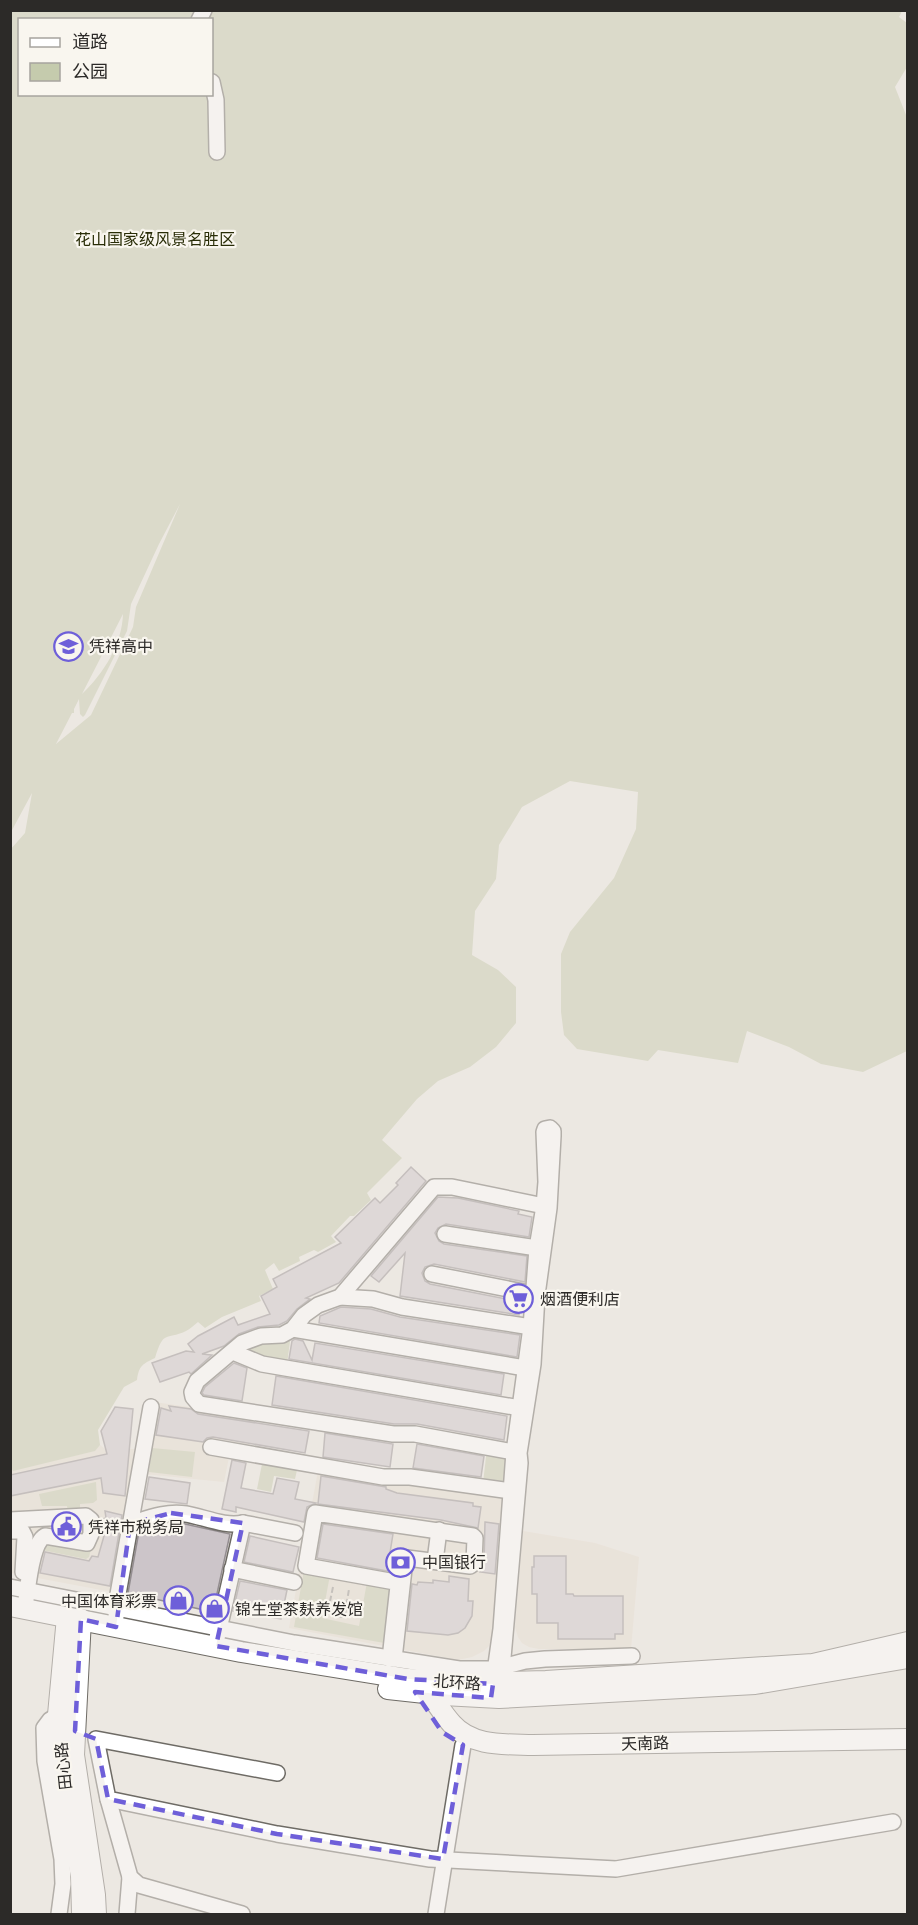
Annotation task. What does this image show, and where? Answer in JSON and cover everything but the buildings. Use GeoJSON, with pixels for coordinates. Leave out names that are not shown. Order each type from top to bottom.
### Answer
{"type":"FeatureCollection","features":[{"type":"Feature","properties":{"kind":"main road","name":"北环路"},"geometry":{"type":"LineString","coordinates":[[17,1601],[74,1625],[255,1667],[407,1685],[755,1684],[908,1658]]}},
{"type":"Feature","properties":{"kind":"main road","name":"北环路"},"geometry":{"type":"LineString","coordinates":[[74,1625],[116,1618],[187,1641],[217,1637],[302,1661],[407,1685],[430,1694],[497,1683],[813,1664],[908,1642]]}},
{"type":"Feature","properties":{"kind":"main road","name":"田心路"},"geometry":{"type":"LineString","coordinates":[[74,1625],[58,1715],[62,1772],[81,1876],[82,1914]]}},
{"type":"Feature","properties":{"kind":"main road","name":"田心路"},"geometry":{"type":"LineString","coordinates":[[74,1625],[74,1755],[96,1914]]}},
{"type":"Feature","properties":{"kind":"main road","name":"天南路"},"geometry":{"type":"LineString","coordinates":[[407,1685],[442,1732],[463,1745],[491,1751],[532,1755],[908,1748]]}},
{"type":"Feature","properties":{"kind":"main road","name":"天南路"},"geometry":{"type":"LineString","coordinates":[[430,1694],[459,1732],[481,1741],[494,1743],[533,1745],[908,1738]]}},
{"type":"Feature","properties":{"kind":"street"},"geometry":{"type":"LineString","coordinates":[[213,86],[216,100],[217,152]]}},
{"type":"Feature","properties":{"kind":"street"},"geometry":{"type":"LineString","coordinates":[[550,1128],[553,1131],[552,1180],[537,1295],[532,1364],[519,1454],[520,1463],[497,1683],[514,1452],[531,1327],[537,1248],[546,1182],[543,1132],[550,1128]]}},
{"type":"Feature","properties":{"kind":"street"},"geometry":{"type":"LineString","coordinates":[[340,1297],[434,1187],[452,1187],[543,1206]]}},
{"type":"Feature","properties":{"kind":"street"},"geometry":{"type":"LineString","coordinates":[[445,1234],[537,1248]]}},
{"type":"Feature","properties":{"kind":"street"},"geometry":{"type":"LineString","coordinates":[[432,1274],[533,1293]]}},
{"type":"Feature","properties":{"kind":"street"},"geometry":{"type":"LineString","coordinates":[[514,1452],[415,1434],[393,1434],[196,1402],[192,1392],[197,1381],[246,1341],[261,1336],[282,1335],[293,1329],[304,1314],[318,1305],[340,1297],[373,1299],[402,1307],[531,1327]]}},
{"type":"Feature","properties":{"kind":"street"},"geometry":{"type":"LineString","coordinates":[[293,1329],[525,1368]]}},
{"type":"Feature","properties":{"kind":"street"},"geometry":{"type":"LineString","coordinates":[[233,1352],[262,1364],[520,1408]]}},
{"type":"Feature","properties":{"kind":"street"},"geometry":{"type":"LineString","coordinates":[[116,1618],[151,1407]]}},
{"type":"Feature","properties":{"kind":"street"},"geometry":{"type":"LineString","coordinates":[[211,1447],[383,1477],[410,1476],[511,1491]]}},
{"type":"Feature","properties":{"kind":"street"},"geometry":{"type":"LineString","coordinates":[[130,1524],[171,1513],[189,1514],[227,1523],[243,1523],[295,1533]]}},
{"type":"Feature","properties":{"kind":"street"},"geometry":{"type":"LineString","coordinates":[[315,1513],[439,1530],[473,1536],[476,1540],[474,1563],[471,1566],[407,1558],[405,1560],[392,1659],[399,1586],[395,1582],[308,1568],[305,1564],[315,1513]]}},
{"type":"Feature","properties":{"kind":"street"},"geometry":{"type":"LineString","coordinates":[[10,1520],[86,1516],[91,1520],[91,1534],[87,1543],[42,1536],[17,1601]]}},
{"type":"Feature","properties":{"kind":"street"},"geometry":{"type":"LineString","coordinates":[[217,1637],[243,1523]]}},
{"type":"Feature","properties":{"kind":"street"},"geometry":{"type":"LineString","coordinates":[[435,1561],[439,1530]]}},
{"type":"Feature","properties":{"kind":"street"},"geometry":{"type":"LineString","coordinates":[[10,1531],[22,1531],[25,1537],[17,1601]]}},
{"type":"Feature","properties":{"kind":"street"},"geometry":{"type":"LineString","coordinates":[[232,1569],[294,1582]]}},
{"type":"Feature","properties":{"kind":"street"},"geometry":{"type":"LineString","coordinates":[[17,1601],[116,1618],[178,1620],[217,1637],[294,1643],[465,1670],[497,1683]]}},
{"type":"Feature","properties":{"kind":"street"},"geometry":{"type":"LineString","coordinates":[[178,1620],[187,1641]]}},
{"type":"Feature","properties":{"kind":"street"},"geometry":{"type":"LineString","coordinates":[[294,1643],[302,1661]]}},
{"type":"Feature","properties":{"kind":"street"},"geometry":{"type":"LineString","coordinates":[[497,1683],[525,1661],[632,1656]]}},
{"type":"Feature","properties":{"kind":"street"},"geometry":{"type":"LineString","coordinates":[[58,1715],[44,1728],[45,1761],[62,1859],[63,1884],[59,1914]]}},
{"type":"Feature","properties":{"kind":"street"},"geometry":{"type":"LineString","coordinates":[[75,1731],[96,1739],[277,1773]]}},
{"type":"Feature","properties":{"kind":"street"},"geometry":{"type":"LineString","coordinates":[[96,1739],[108,1799],[130,1877],[127,1914]]}},
{"type":"Feature","properties":{"kind":"street"},"geometry":{"type":"LineString","coordinates":[[436,1914],[463,1745]]}},
{"type":"Feature","properties":{"kind":"street"},"geometry":{"type":"LineString","coordinates":[[108,1799],[277,1834],[443,1859],[616,1869],[893,1822]]}},
{"type":"Feature","properties":{"kind":"street"},"geometry":{"type":"LineString","coordinates":[[130,1877],[139,1885],[242,1914]]}},
{"type":"Feature","properties":{"kind":"path"},"geometry":{"type":"LineString","coordinates":[[335,1572],[328,1611],[330,1614],[342,1617],[345,1614],[352,1575]]}},
{"type":"Feature","properties":{"kind":"highlighted area"},"geometry":{"type":"Polygon","coordinates":[[[171,1513],[243,1523],[216,1646],[408,1679],[493,1684],[491,1698],[415,1692],[442,1732],[463,1745],[443,1859],[277,1834],[108,1799],[96,1739],[75,1731],[81,1619],[116,1627],[130,1524],[171,1513]]]}},
{"type":"Feature","properties":{"kind":"shaded area"},"geometry":{"type":"Polygon","coordinates":[[[154,1402],[253,1416],[249,1450],[230,1452],[224,1482],[144,1474],[154,1402]]]}},
{"type":"Feature","properties":{"kind":"shaded area","name":"凭祥市税务局"},"geometry":{"type":"Polygon","coordinates":[[[100,1445],[105,1449],[136,1449],[112,1592],[11,1573],[10,1466],[13,1470],[94,1451],[100,1445]]]}},
{"type":"Feature","properties":{"kind":"shaded area","name":"中国银行"},"geometry":{"type":"Polygon","coordinates":[[[318,1471],[504,1494],[494,1632],[489,1646],[484,1651],[458,1660],[289,1628],[318,1471]]]}},
{"type":"Feature","properties":{"kind":"shaded area"},"geometry":{"type":"Polygon","coordinates":[[[523,1531],[595,1543],[639,1557],[631,1649],[539,1649],[522,1643],[515,1627],[523,1531]]]}},
{"type":"Feature","properties":{"kind":"green space","name":"花山国家级风景名胜区"},"geometry":{"type":"Polygon","coordinates":[[[11,11],[902,11],[899,17],[907,23],[907,67],[895,87],[908,120],[907,1051],[863,1072],[821,1064],[789,1047],[747,1031],[738,1063],[658,1050],[648,1061],[577,1049],[564,1035],[561,1012],[561,954],[570,932],[614,878],[636,829],[638,792],[570,781],[522,807],[499,845],[496,879],[475,911],[472,955],[498,970],[516,987],[516,1023],[496,1047],[470,1067],[438,1081],[417,1099],[382,1140],[402,1158],[367,1193],[371,1200],[354,1216],[350,1216],[331,1236],[336,1242],[318,1252],[314,1250],[299,1257],[300,1261],[279,1271],[274,1263],[265,1270],[273,1289],[259,1296],[261,1301],[222,1317],[205,1328],[198,1322],[186,1331],[163,1339],[155,1358],[140,1368],[137,1380],[124,1387],[98,1430],[100,1445],[95,1451],[13,1471],[10,1466],[10,850],[25,833],[32,793],[11,832],[11,11]],[[180,504],[131,604],[127,631],[85,715],[83,717],[80,714],[79,699],[74,713],[56,744],[91,715],[133,627],[136,607],[180,504]],[[123,614],[82,694],[98,677],[110,657],[119,636],[123,614]]]}},
{"type":"Feature","properties":{"kind":"green space"},"geometry":{"type":"Polygon","coordinates":[[[291,1334],[287,1364],[258,1360],[243,1348],[291,1334]]]}},
{"type":"Feature","properties":{"kind":"green space"},"geometry":{"type":"Polygon","coordinates":[[[152,1448],[195,1452],[192,1477],[149,1472],[152,1448]]]}},
{"type":"Feature","properties":{"kind":"green space"},"geometry":{"type":"Polygon","coordinates":[[[487,1448],[510,1455],[509,1485],[483,1483],[487,1448]]]}},
{"type":"Feature","properties":{"kind":"green space"},"geometry":{"type":"Polygon","coordinates":[[[265,1462],[297,1470],[295,1479],[274,1476],[271,1492],[257,1489],[262,1464],[265,1462]]]}},
{"type":"Feature","properties":{"kind":"green space"},"geometry":{"type":"Polygon","coordinates":[[[96,1482],[97,1500],[93,1503],[80,1504],[80,1513],[68,1513],[67,1506],[42,1506],[39,1494],[96,1482]]]}},
{"type":"Feature","properties":{"kind":"green space"},"geometry":{"type":"Polygon","coordinates":[[[47,1540],[91,1549],[89,1557],[86,1559],[42,1550],[47,1540]]]}},
{"type":"Feature","properties":{"kind":"green space"},"geometry":{"type":"Polygon","coordinates":[[[304,1570],[330,1575],[322,1618],[359,1626],[367,1582],[397,1587],[390,1644],[294,1627],[304,1570]]]}},
{"type":"Feature","properties":{"kind":"place","name":"凭祥高中"},"geometry":{"type":"Point","coordinates":[68,646]}},
{"type":"Feature","properties":{"kind":"place","name":"烟酒便利店"},"geometry":{"type":"Point","coordinates":[519,1299]}},
{"type":"Feature","properties":{"kind":"place","name":"凭祥市税务局"},"geometry":{"type":"Point","coordinates":[67,1527]}},
{"type":"Feature","properties":{"kind":"place","name":"中国银行"},"geometry":{"type":"Point","coordinates":[401,1562]}},
{"type":"Feature","properties":{"kind":"place","name":"中国体育彩票"},"geometry":{"type":"Point","coordinates":[178,1601]}},
{"type":"Feature","properties":{"kind":"place","name":"锦生堂茶麸养发馆"},"geometry":{"type":"Point","coordinates":[214,1609]}}]}
